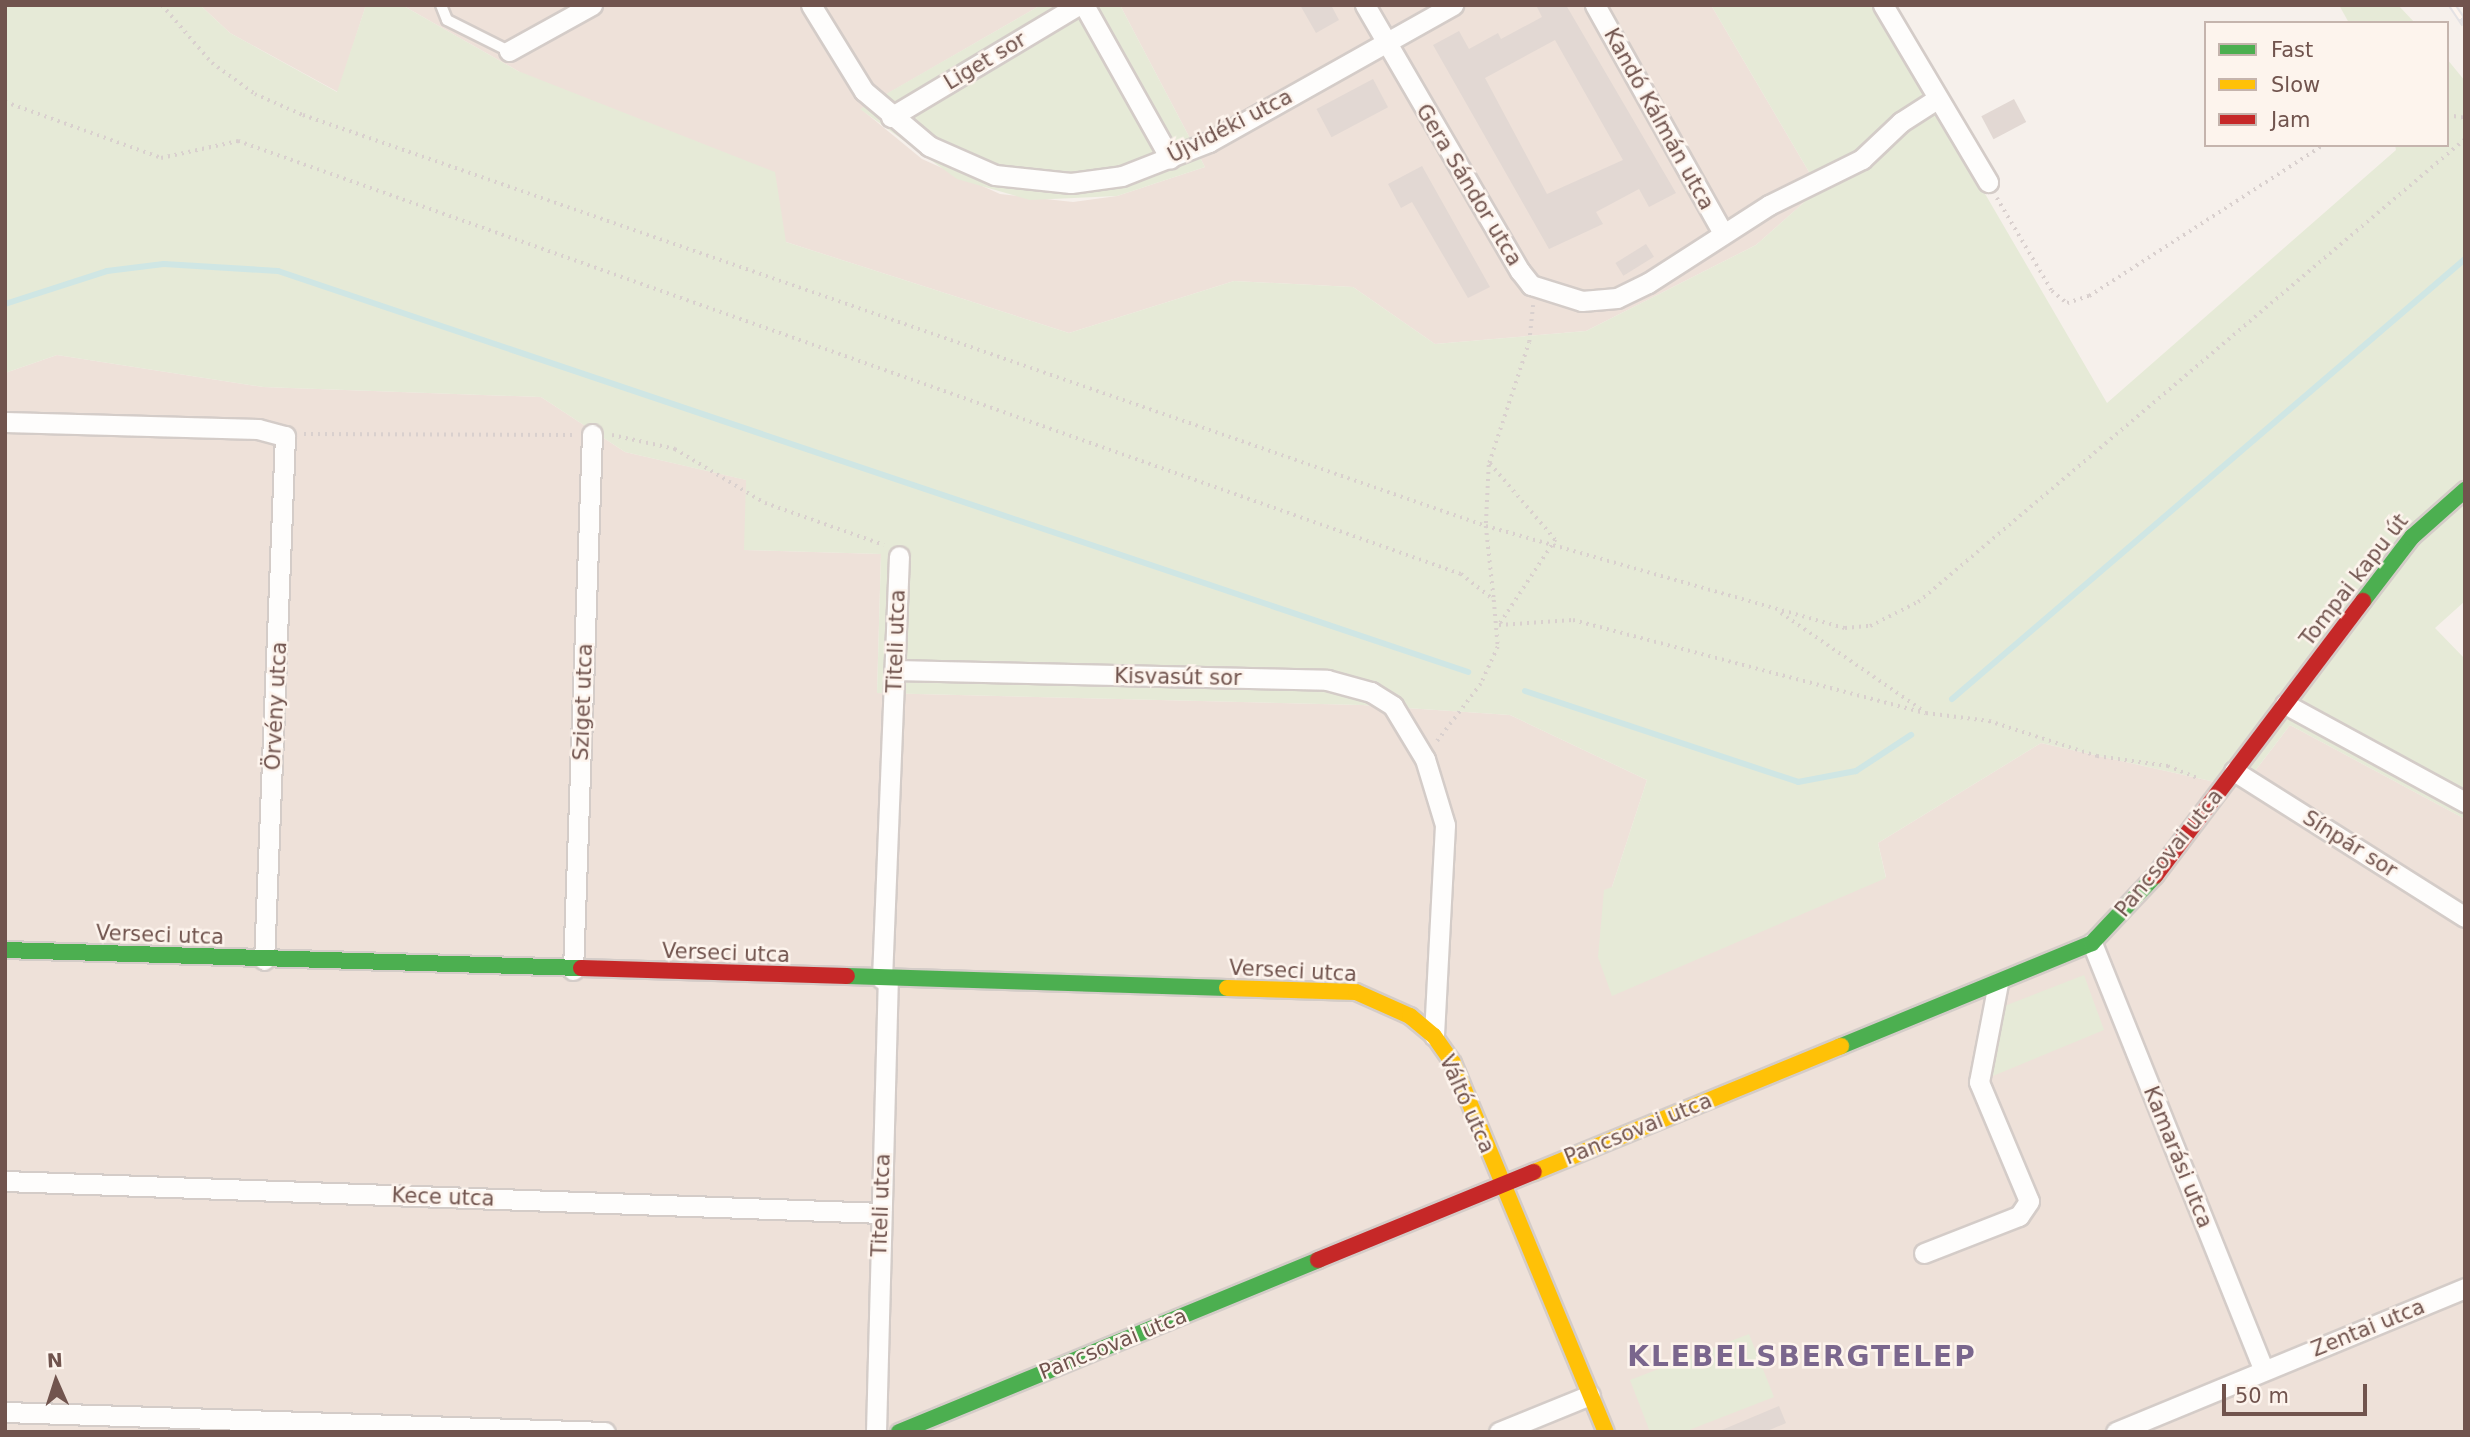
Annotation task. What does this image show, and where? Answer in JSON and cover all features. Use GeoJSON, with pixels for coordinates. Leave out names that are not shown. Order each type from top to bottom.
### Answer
{"type":"FeatureCollection","features":[{"type":"Feature","properties":{"kind":"street"},"geometry":{"type":"LineString","coordinates":[[509,51],[592,5]]}},
{"type":"Feature","properties":{"kind":"street","name":"Újvidéki utca"},"geometry":{"type":"LineString","coordinates":[[811,5],[845,66],[891,117],[950,158],[1020,180],[1097,181],[1170,158],[1209,142],[1453,5]]}},
{"type":"Feature","properties":{"kind":"street","name":"Liget sor"},"geometry":{"type":"LineString","coordinates":[[891,117],[1078,5]]}},
{"type":"Feature","properties":{"kind":"street"},"geometry":{"type":"LineString","coordinates":[[1084,5],[1170,158]]}},
{"type":"Feature","properties":{"kind":"street","name":"Gera Sándor utca"},"geometry":{"type":"LineString","coordinates":[[1365,5],[1531,285],[1582,301],[1616,298],[1723,233],[1862,159],[1900,122],[1937,99]]}},
{"type":"Feature","properties":{"kind":"street","name":"Kandó Kálmán utca"},"geometry":{"type":"LineString","coordinates":[[1595,5],[1723,233]]}},
{"type":"Feature","properties":{"kind":"street"},"geometry":{"type":"LineString","coordinates":[[1883,5],[1988,182]]}},
{"type":"Feature","properties":{"kind":"street","name":"Örvény utca"},"geometry":{"type":"LineString","coordinates":[[5,422],[258,429],[285,436],[288,452],[264,960]]}},
{"type":"Feature","properties":{"kind":"street","name":"Sziget utca"},"geometry":{"type":"LineString","coordinates":[[573,970],[592,434]]}},
{"type":"Feature","properties":{"kind":"street","name":"Tompai kapu út"},"geometry":{"type":"LineString","coordinates":[[2285,704],[2412,537],[2465,490]]}},
{"type":"Feature","properties":{"kind":"street","name":"Titeli utca"},"geometry":{"type":"LineString","coordinates":[[876,1432],[885,979],[899,556]]}},
{"type":"Feature","properties":{"kind":"street","name":"Kisvasút sor"},"geometry":{"type":"LineString","coordinates":[[895,670],[1327,680],[1371,692],[1393,706],[1425,759]]}},
{"type":"Feature","properties":{"kind":"street"},"geometry":{"type":"LineString","coordinates":[[2285,704],[2465,802]]}},
{"type":"Feature","properties":{"kind":"street","name":"Pancsovai utca"},"geometry":{"type":"LineString","coordinates":[[899,1432],[2092,943],[2137,900],[2285,704]]}},
{"type":"Feature","properties":{"kind":"street","name":"Váltó utca"},"geometry":{"type":"LineString","coordinates":[[1425,759],[1445,825],[1434,1036],[1453,1063],[1606,1432]]}},
{"type":"Feature","properties":{"kind":"street","name":"Sínpár sor"},"geometry":{"type":"LineString","coordinates":[[2235,771],[2465,917]]}},
{"type":"Feature","properties":{"kind":"street","name":"Kamarási utca"},"geometry":{"type":"LineString","coordinates":[[2092,943],[2264,1370]]}},
{"type":"Feature","properties":{"kind":"street","name":"Verseci utca"},"geometry":{"type":"LineString","coordinates":[[5,950],[573,970],[1356,992],[1410,1016],[1434,1036]]}},
{"type":"Feature","properties":{"kind":"street"},"geometry":{"type":"LineString","coordinates":[[1924,1253],[2019,1216],[2029,1201],[1979,1082],[1998,983]]}},
{"type":"Feature","properties":{"kind":"street","name":"Kece utca"},"geometry":{"type":"LineString","coordinates":[[5,1181],[881,1213]]}},
{"type":"Feature","properties":{"kind":"street","name":"Zentai utca"},"geometry":{"type":"LineString","coordinates":[[2116,1432],[2465,1288]]}},
{"type":"Feature","properties":{"kind":"street"},"geometry":{"type":"LineString","coordinates":[[1499,1432],[1590,1395]]}},
{"type":"Feature","properties":{"kind":"street"},"geometry":{"type":"LineString","coordinates":[[5,1412],[605,1432]]}},
{"type":"Feature","properties":{"kind":"lane"},"geometry":{"type":"LineString","coordinates":[[441,5],[447,20],[509,51]]}},
{"type":"Feature","properties":{"kind":"path"},"geometry":{"type":"LineString","coordinates":[[162,5],[212,63],[255,94],[303,115],[1486,526],[1845,628],[1870,626],[1918,602],[2465,139]]}},
{"type":"Feature","properties":{"kind":"path"},"geometry":{"type":"LineString","coordinates":[[5,102],[161,158],[238,141],[1461,574],[1494,600]]}},
{"type":"Feature","properties":{"kind":"path"},"geometry":{"type":"LineString","coordinates":[[1988,182],[2052,291],[2067,303],[2089,296],[2320,147]]}},
{"type":"Feature","properties":{"kind":"path"},"geometry":{"type":"LineString","coordinates":[[1425,759],[1481,684],[1498,647],[1499,625],[1486,526],[1489,463],[1529,342],[1531,285]]}},
{"type":"Feature","properties":{"kind":"path"},"geometry":{"type":"LineString","coordinates":[[1489,463],[1555,540],[1499,625]]}},
{"type":"Feature","properties":{"kind":"path"},"geometry":{"type":"LineString","coordinates":[[1778,611],[1926,713]]}},
{"type":"Feature","properties":{"kind":"path"},"geometry":{"type":"LineString","coordinates":[[1499,625],[1573,620],[1926,713],[1989,721],[2097,756],[2168,766],[2221,787]]}},
{"type":"Feature","properties":{"kind":"shaded area"},"geometry":{"type":"Polygon","coordinates":[[[200,5],[366,5],[338,92],[230,33],[200,5]]]}},
{"type":"Feature","properties":{"kind":"shaded area"},"geometry":{"type":"Polygon","coordinates":[[[402,5],[1041,5],[861,109],[922,159],[1000,194],[1073,202],[1117,196],[1205,167],[1120,5],[1711,5],[1819,189],[1756,245],[1586,331],[1435,344],[1353,287],[1234,281],[1069,333],[786,242],[518,71],[402,5]]]}},
{"type":"Feature","properties":{"kind":"shaded area"},"geometry":{"type":"Polygon","coordinates":[[[57,355],[263,387],[541,397],[625,452],[747,480],[745,550],[881,554],[877,693],[1362,705],[1510,715],[1647,780],[1612,887],[1886,877],[1878,843],[2041,743],[2242,788],[2290,725],[2465,819],[2465,1432],[5,1432],[5,373],[57,355]]]}},
{"type":"Feature","properties":{"kind":"green space"},"geometry":{"type":"Polygon","coordinates":[[[5,5],[200,5],[230,33],[337,92],[366,5],[402,5],[518,71],[775,172],[786,242],[1069,333],[1234,281],[1353,287],[1435,344],[1586,331],[1756,245],[1819,189],[1711,5],[1875,5],[2107,403],[2396,150],[2395,147],[2449,147],[2449,61],[2465,81],[2465,601],[2435,628],[2465,659],[2465,819],[2290,725],[2242,788],[2041,743],[1878,843],[1886,878],[1612,996],[1598,957],[1604,890],[1612,887],[1647,780],[1510,715],[1362,705],[877,693],[881,554],[744,550],[746,480],[625,452],[541,397],[263,387],[57,355],[5,373],[5,5]]]}},
{"type":"Feature","properties":{"kind":"green space"},"geometry":{"type":"Polygon","coordinates":[[[1041,5],[1120,5],[1205,167],[1117,196],[1030,200],[957,179],[860,109],[1041,5]]]}},
{"type":"Feature","properties":{"kind":"green space"},"geometry":{"type":"Polygon","coordinates":[[[2339,5],[2398,5],[2413,21],[2348,21],[2339,5]]]}},
{"type":"Feature","properties":{"kind":"green space"},"geometry":{"type":"Polygon","coordinates":[[[2084,975],[2104,1030],[1988,1078],[2002,1007],[2084,975]]]}},
{"type":"Feature","properties":{"kind":"green space"},"geometry":{"type":"Polygon","coordinates":[[[1749,1334],[1774,1397],[1684,1432],[1650,1432],[1630,1380],[1749,1334]]]}},
{"type":"Feature","properties":{"kind":"building"},"geometry":{"type":"Polygon","coordinates":[[[1300,5],[1331,5],[1339,20],[1316,33],[1300,5]]]}},
{"type":"Feature","properties":{"kind":"building"},"geometry":{"type":"Polygon","coordinates":[[[1536,5],[1566,5],[1676,193],[1649,207],[1639,189],[1596,212],[1603,224],[1549,249],[1433,45],[1459,31],[1469,49],[1498,33],[1501,39],[1542,17],[1536,5]],[[1555,40],[1485,78],[1547,194],[1623,160],[1555,40]]]}},
{"type":"Feature","properties":{"kind":"building"},"geometry":{"type":"Polygon","coordinates":[[[1373,79],[1388,107],[1332,137],[1316,109],[1373,79]]]}},
{"type":"Feature","properties":{"kind":"building"},"geometry":{"type":"Polygon","coordinates":[[[2014,99],[2026,122],[1994,139],[1981,116],[2014,99]]]}},
{"type":"Feature","properties":{"kind":"building"},"geometry":{"type":"Polygon","coordinates":[[[1422,166],[1490,287],[1468,298],[1412,202],[1401,208],[1388,184],[1422,166]]]}},
{"type":"Feature","properties":{"kind":"building"},"geometry":{"type":"Polygon","coordinates":[[[1646,244],[1654,257],[1623,276],[1615,263],[1646,244]]]}},
{"type":"Feature","properties":{"kind":"building"},"geometry":{"type":"Polygon","coordinates":[[[1779,1406],[1786,1423],[1765,1432],[1717,1432],[1779,1406]]]}},
{"type":"Feature","properties":{"kind":"waterway"},"geometry":{"type":"LineString","coordinates":[[1952,699],[2465,259]]}},
{"type":"Feature","properties":{"kind":"waterway"},"geometry":{"type":"LineString","coordinates":[[5,304],[107,271],[164,264],[278,271],[1468,672]]}},
{"type":"Feature","properties":{"kind":"waterway"},"geometry":{"type":"LineString","coordinates":[[1525,691],[1798,782],[1856,771],[1911,735]]}},
{"type":"Feature","properties":{"kind":"railway"},"geometry":{"type":"LineString","coordinates":[[2452,5],[2465,24]]}},
{"type":"Feature","properties":{"kind":"traffic: fast"},"geometry":{"type":"LineString","coordinates":[[2363,601],[2412,537],[2465,490]]}},
{"type":"Feature","properties":{"kind":"traffic: fast"},"geometry":{"type":"LineString","coordinates":[[1841,1046],[2092,943],[2155,876]]}},
{"type":"Feature","properties":{"kind":"traffic: fast"},"geometry":{"type":"LineString","coordinates":[[5,950],[581,968]]}},
{"type":"Feature","properties":{"kind":"traffic: fast"},"geometry":{"type":"LineString","coordinates":[[847,976],[1227,988]]}},
{"type":"Feature","properties":{"kind":"traffic: fast"},"geometry":{"type":"LineString","coordinates":[[899,1432],[1318,1260]]}},
{"type":"Feature","properties":{"kind":"traffic: slow"},"geometry":{"type":"LineString","coordinates":[[1227,988],[1356,992],[1410,1016],[1434,1036],[1453,1063],[1606,1432]]}},
{"type":"Feature","properties":{"kind":"traffic: slow"},"geometry":{"type":"LineString","coordinates":[[1534,1172],[1841,1046]]}},
{"type":"Feature","properties":{"kind":"traffic: jam"},"geometry":{"type":"LineString","coordinates":[[2155,876],[2363,601]]}},
{"type":"Feature","properties":{"kind":"traffic: jam"},"geometry":{"type":"LineString","coordinates":[[581,968],[847,976]]}},
{"type":"Feature","properties":{"kind":"traffic: jam"},"geometry":{"type":"LineString","coordinates":[[1318,1260],[1534,1172]]}},
{"type":"Feature","properties":{"kind":"district","name":"KLEBELSBERGTELEP"},"geometry":{"type":"Point","coordinates":[1802,1357]}}]}
